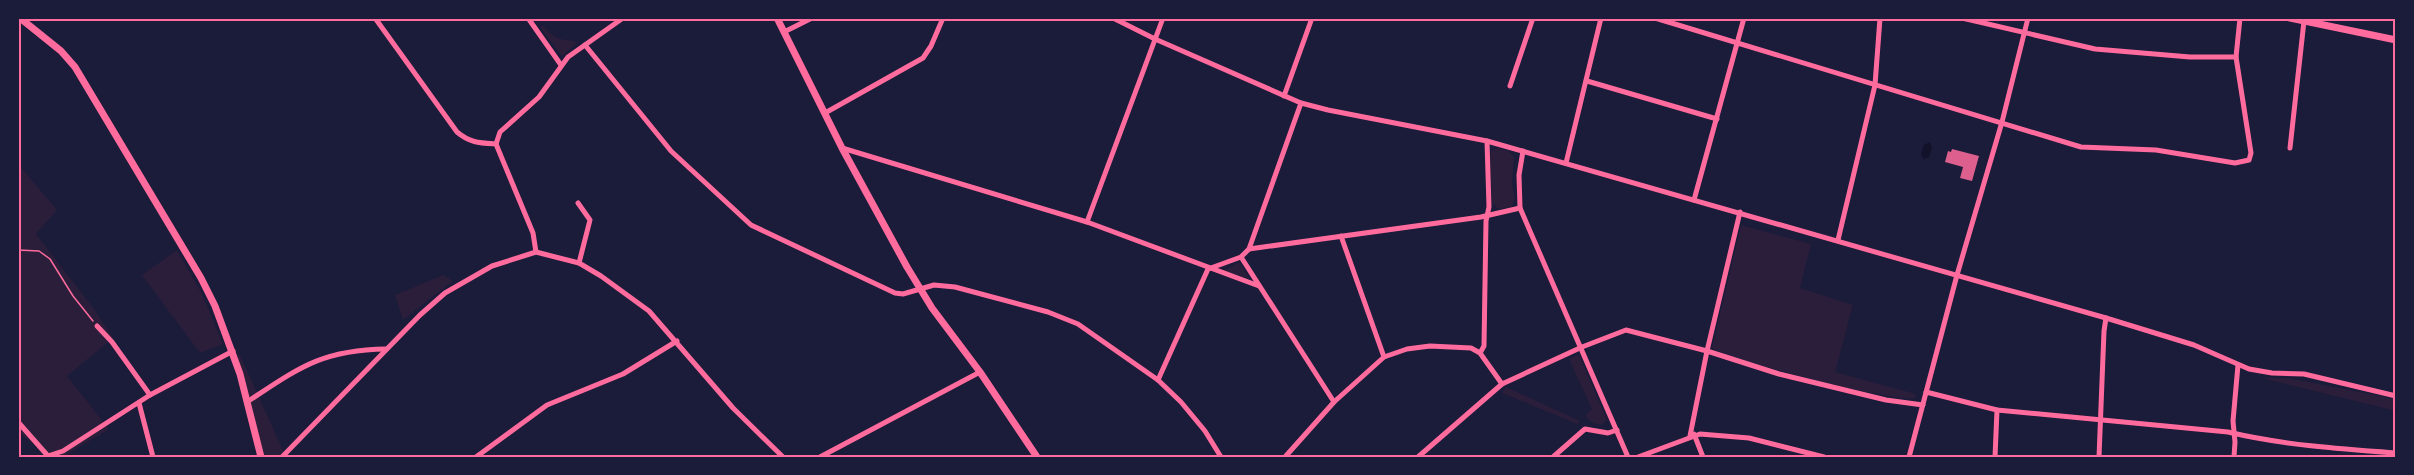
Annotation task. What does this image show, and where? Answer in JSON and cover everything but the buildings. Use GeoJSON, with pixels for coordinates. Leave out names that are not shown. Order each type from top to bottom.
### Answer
{"type":"FeatureCollection","features":[{"type":"Feature","properties":{"kind":"street"},"geometry":{"type":"LineString","coordinates":[[20,18],[61,51],[86,82],[201,278],[233,351],[261,457]]}},
{"type":"Feature","properties":{"kind":"street"},"geometry":{"type":"LineString","coordinates":[[375,18],[458,132],[466,140],[496,144]]}},
{"type":"Feature","properties":{"kind":"street"},"geometry":{"type":"LineString","coordinates":[[528,18],[561,65]]}},
{"type":"Feature","properties":{"kind":"street"},"geometry":{"type":"LineString","coordinates":[[536,252],[533,234],[496,144],[501,132],[539,97],[561,65],[623,18]]}},
{"type":"Feature","properties":{"kind":"street"},"geometry":{"type":"LineString","coordinates":[[777,18],[842,148],[920,288],[981,372],[1037,457]]}},
{"type":"Feature","properties":{"kind":"street"},"geometry":{"type":"LineString","coordinates":[[784,32],[812,18]]}},
{"type":"Feature","properties":{"kind":"street"},"geometry":{"type":"LineString","coordinates":[[825,112],[923,58],[932,46],[943,18]]}},
{"type":"Feature","properties":{"kind":"street"},"geometry":{"type":"LineString","coordinates":[[1113,18],[1155,39],[1301,103],[1487,141],[2106,318],[2194,345],[2238,365],[2272,373],[2304,374],[2396,396]]}},
{"type":"Feature","properties":{"kind":"street"},"geometry":{"type":"LineString","coordinates":[[1087,222],[1163,18]]}},
{"type":"Feature","properties":{"kind":"street"},"geometry":{"type":"LineString","coordinates":[[1284,96],[1312,18]]}},
{"type":"Feature","properties":{"kind":"street"},"geometry":{"type":"LineString","coordinates":[[1510,86],[1533,18]]}},
{"type":"Feature","properties":{"kind":"street"},"geometry":{"type":"LineString","coordinates":[[1566,163],[1601,18]]}},
{"type":"Feature","properties":{"kind":"street"},"geometry":{"type":"LineString","coordinates":[[1655,18],[2081,147],[2156,150],[2235,163],[2249,160],[2251,153],[2236,57],[2240,18]]}},
{"type":"Feature","properties":{"kind":"street"},"geometry":{"type":"LineString","coordinates":[[1694,200],[1744,18]]}},
{"type":"Feature","properties":{"kind":"street"},"geometry":{"type":"LineString","coordinates":[[1838,240],[1875,85],[1880,18]]}},
{"type":"Feature","properties":{"kind":"street"},"geometry":{"type":"LineString","coordinates":[[1962,18],[2120,52],[2190,57],[2236,57]]}},
{"type":"Feature","properties":{"kind":"street"},"geometry":{"type":"LineString","coordinates":[[1909,457],[1957,275],[2002,122],[2028,18]]}},
{"type":"Feature","properties":{"kind":"street"},"geometry":{"type":"LineString","coordinates":[[2290,18],[2396,40]]}},
{"type":"Feature","properties":{"kind":"street"},"geometry":{"type":"LineString","coordinates":[[2290,148],[2304,21]]}},
{"type":"Feature","properties":{"kind":"street"},"geometry":{"type":"LineString","coordinates":[[585,45],[671,151],[751,225],[896,293],[903,294],[934,285],[955,287],[1048,312],[1078,324],[1158,380],[1187,409],[1205,431],[1221,457]]}},
{"type":"Feature","properties":{"kind":"street"},"geometry":{"type":"LineString","coordinates":[[1587,81],[1717,119]]}},
{"type":"Feature","properties":{"kind":"street"},"geometry":{"type":"LineString","coordinates":[[1158,380],[1208,269],[1241,257],[1249,249],[1301,103]]}},
{"type":"Feature","properties":{"kind":"street"},"geometry":{"type":"LineString","coordinates":[[1480,353],[1484,346],[1489,207],[1487,141]]}},
{"type":"Feature","properties":{"kind":"street"},"geometry":{"type":"LineString","coordinates":[[842,148],[1087,222],[1208,269],[1259,286]]}},
{"type":"Feature","properties":{"kind":"street"},"geometry":{"type":"LineString","coordinates":[[1523,151],[1518,175],[1520,208],[1628,457]]}},
{"type":"Feature","properties":{"kind":"street"},"geometry":{"type":"LineString","coordinates":[[578,203],[590,220],[579,263]]}},
{"type":"Feature","properties":{"kind":"street"},"geometry":{"type":"LineString","coordinates":[[1249,249],[1487,215],[1520,208]]}},
{"type":"Feature","properties":{"kind":"street"},"geometry":{"type":"LineString","coordinates":[[1703,457],[1692,435],[1707,351],[1740,212]]}},
{"type":"Feature","properties":{"kind":"street"},"geometry":{"type":"LineString","coordinates":[[1341,236],[1384,357]]}},
{"type":"Feature","properties":{"kind":"street"},"geometry":{"type":"LineString","coordinates":[[282,457],[426,309],[459,284],[492,267],[536,252],[556,255],[579,263],[630,295],[649,311],[733,408],[783,457]]}},
{"type":"Feature","properties":{"kind":"street"},"geometry":{"type":"LineString","coordinates":[[1241,257],[1334,402]]}},
{"type":"Feature","properties":{"kind":"street"},"geometry":{"type":"LineString","coordinates":[[2099,457],[2106,318]]}},
{"type":"Feature","properties":{"kind":"street"},"geometry":{"type":"LineString","coordinates":[[97,326],[112,342],[150,395]]}},
{"type":"Feature","properties":{"kind":"street"},"geometry":{"type":"LineString","coordinates":[[1418,457],[1502,384],[1582,347],[1626,330],[1707,351],[1779,374],[1886,400],[1923,405]]}},
{"type":"Feature","properties":{"kind":"street"},"geometry":{"type":"LineString","coordinates":[[476,457],[547,405],[623,374],[677,341]]}},
{"type":"Feature","properties":{"kind":"street"},"geometry":{"type":"LineString","coordinates":[[1285,457],[1334,402],[1384,357],[1407,349],[1430,346],[1471,348],[1480,353],[1502,384]]}},
{"type":"Feature","properties":{"kind":"street"},"geometry":{"type":"LineString","coordinates":[[247,402],[272,384],[307,364],[347,351],[386,349]]}},
{"type":"Feature","properties":{"kind":"street"},"geometry":{"type":"LineString","coordinates":[[18,422],[47,457],[63,454],[150,395],[233,351]]}},
{"type":"Feature","properties":{"kind":"street"},"geometry":{"type":"LineString","coordinates":[[2234,457],[2233,421],[2238,365]]}},
{"type":"Feature","properties":{"kind":"street"},"geometry":{"type":"LineString","coordinates":[[820,457],[981,372]]}},
{"type":"Feature","properties":{"kind":"street"},"geometry":{"type":"LineString","coordinates":[[1926,392],[1997,410],[2235,434],[2316,447],[2396,453]]}},
{"type":"Feature","properties":{"kind":"street"},"geometry":{"type":"LineString","coordinates":[[139,403],[153,457]]}},
{"type":"Feature","properties":{"kind":"street"},"geometry":{"type":"LineString","coordinates":[[1995,457],[1997,410]]}},
{"type":"Feature","properties":{"kind":"street"},"geometry":{"type":"LineString","coordinates":[[1553,457],[1585,429],[1608,433],[1617,430]]}},
{"type":"Feature","properties":{"kind":"street"},"geometry":{"type":"LineString","coordinates":[[1638,457],[1692,435],[1749,438],[1824,457]]}},
{"type":"Feature","properties":{"kind":"path"},"geometry":{"type":"LineString","coordinates":[[18,250],[39,251],[50,259],[73,296],[97,326]]}},
{"type":"Feature","properties":{"kind":"shaded area"},"geometry":{"type":"Polygon","coordinates":[[[542,25],[558,38],[578,42],[562,56],[541,29],[542,25]]]}},
{"type":"Feature","properties":{"kind":"shaded area"},"geometry":{"type":"Polygon","coordinates":[[[1930,142],[1932,148],[1929,157],[1924,159],[1921,154],[1924,145],[1930,142]]]}},
{"type":"Feature","properties":{"kind":"shaded area"},"geometry":{"type":"Polygon","coordinates":[[[1498,148],[1508,151],[1514,157],[1512,183],[1515,199],[1511,207],[1499,209],[1492,203],[1490,155],[1491,151],[1498,148]]]}},
{"type":"Feature","properties":{"kind":"shaded area"},"geometry":{"type":"Polygon","coordinates":[[[18,164],[57,210],[36,234],[94,309],[113,338],[67,376],[109,429],[63,457],[45,457],[42,451],[18,432],[18,164]]]}},
{"type":"Feature","properties":{"kind":"shaded area"},"geometry":{"type":"Polygon","coordinates":[[[1741,225],[1811,244],[1800,288],[1853,305],[1835,372],[1916,394],[1915,398],[1877,394],[1813,380],[1750,362],[1712,348],[1741,225]]]}},
{"type":"Feature","properties":{"kind":"shaded area"},"geometry":{"type":"Polygon","coordinates":[[[177,250],[201,292],[223,344],[200,353],[142,275],[177,250]]]}},
{"type":"Feature","properties":{"kind":"shaded area"},"geometry":{"type":"Polygon","coordinates":[[[1239,262],[1250,279],[1223,271],[1239,262]]]}},
{"type":"Feature","properties":{"kind":"shaded area"},"geometry":{"type":"Polygon","coordinates":[[[443,275],[453,281],[403,320],[395,295],[443,275]]]}},
{"type":"Feature","properties":{"kind":"shaded area"},"geometry":{"type":"Polygon","coordinates":[[[240,355],[286,457],[263,457],[236,356],[240,355]]]}},
{"type":"Feature","properties":{"kind":"shaded area"},"geometry":{"type":"Polygon","coordinates":[[[1579,355],[1607,420],[1601,425],[1593,423],[1585,416],[1592,409],[1569,359],[1579,355]]]}},
{"type":"Feature","properties":{"kind":"shaded area"},"geometry":{"type":"Polygon","coordinates":[[[2262,378],[2288,378],[2396,399],[2396,411],[2262,378]]]}},
{"type":"Feature","properties":{"kind":"shaded area"},"geometry":{"type":"Polygon","coordinates":[[[1506,387],[1580,421],[1577,424],[1502,393],[1506,387]]]}}]}
